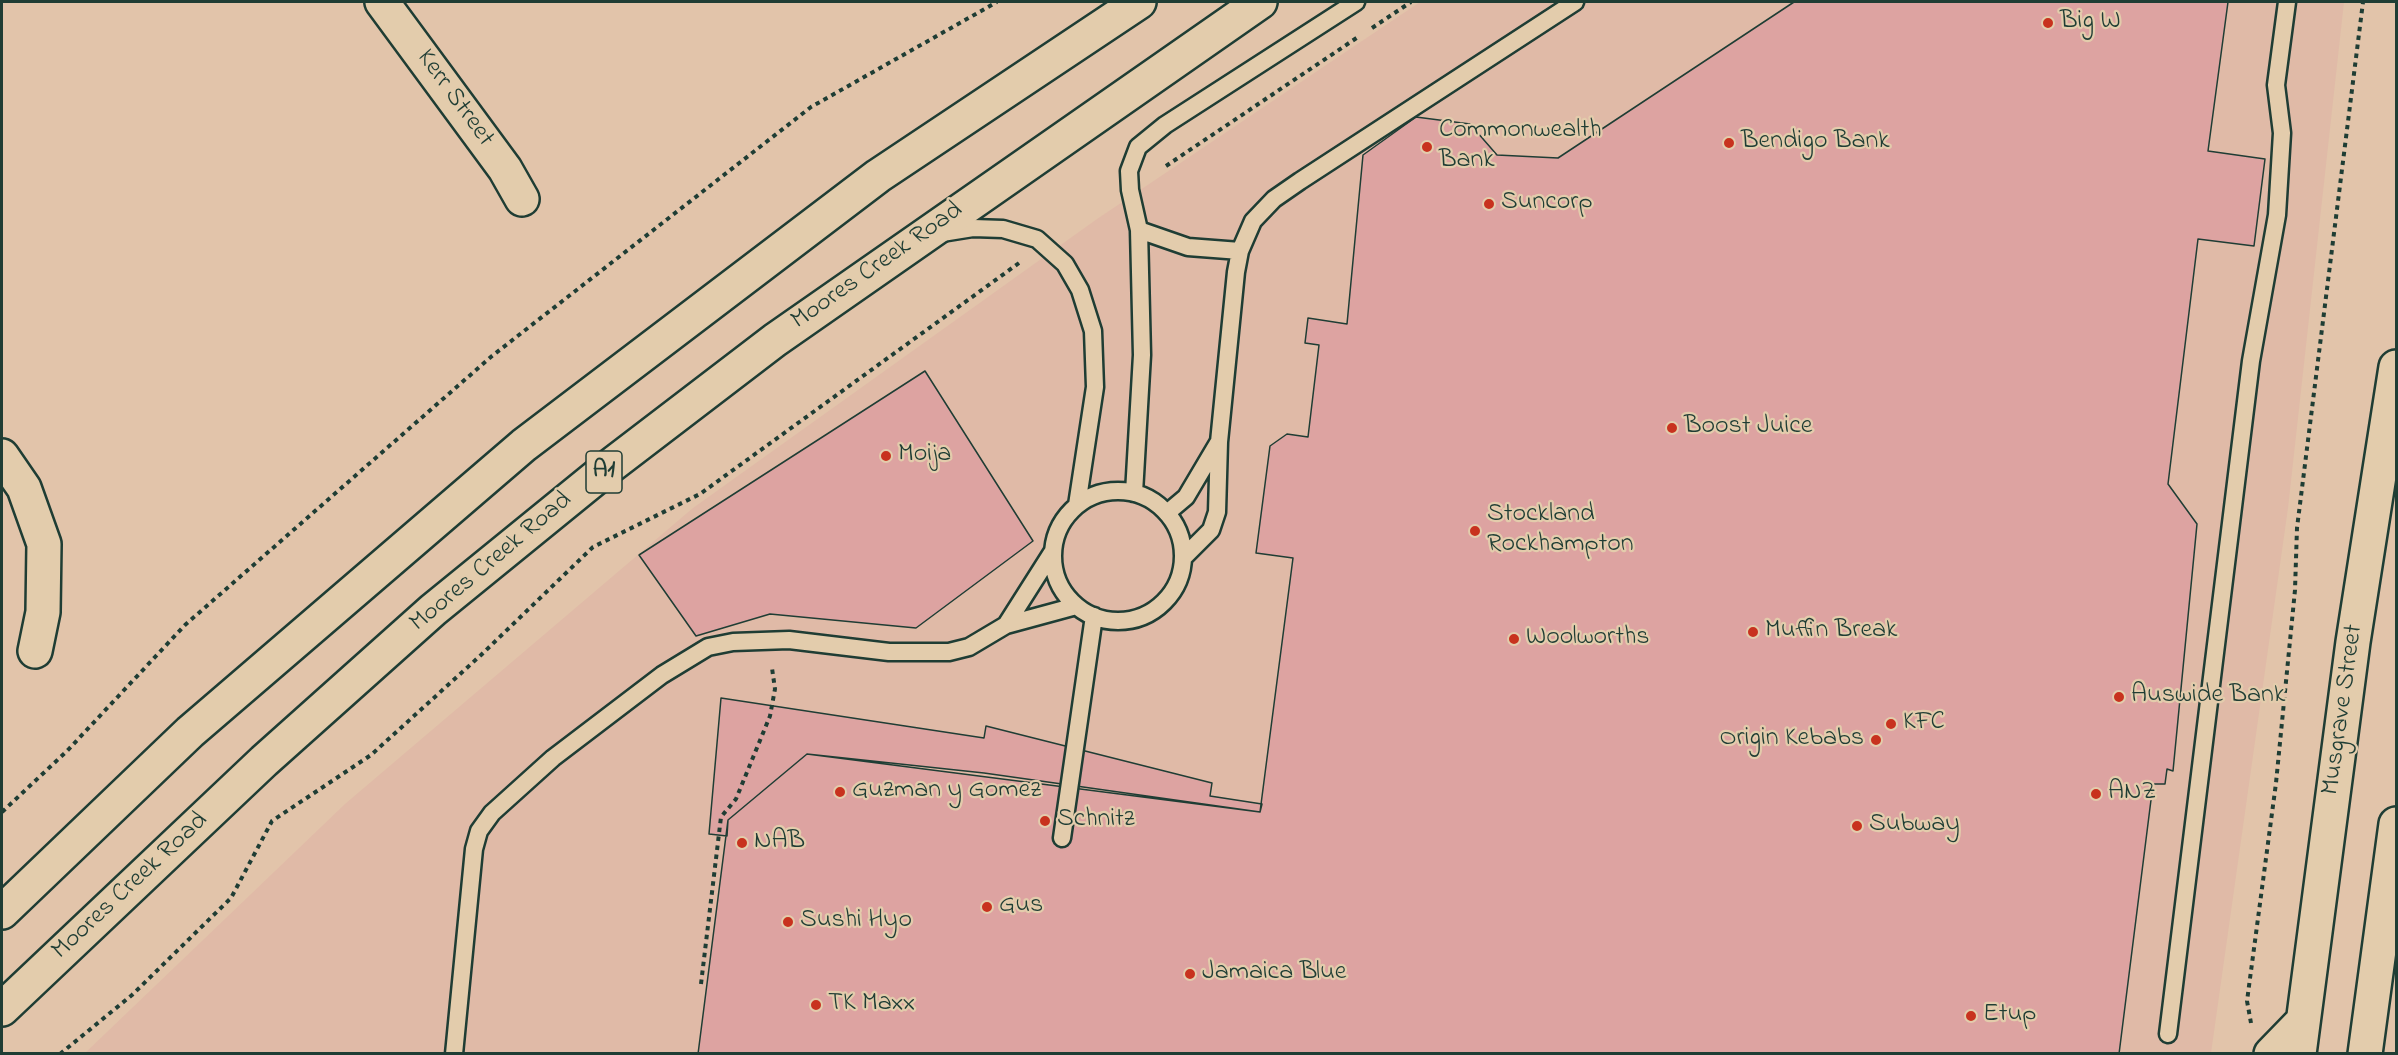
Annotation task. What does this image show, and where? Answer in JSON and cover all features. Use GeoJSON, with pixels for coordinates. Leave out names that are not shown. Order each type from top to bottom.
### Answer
{"type":"FeatureCollection","features":[{"type":"Feature","properties":{"kind":"main road","name":"Kerr Street"},"geometry":{"type":"LineString","coordinates":[[382,2],[505,169],[522,200]]}},
{"type":"Feature","properties":{"kind":"main road"},"geometry":{"type":"LineString","coordinates":[[2,912],[190,732],[524,445],[878,176],[1139,2]]}},
{"type":"Feature","properties":{"kind":"main road","name":"Moores Creek Road"},"geometry":{"type":"LineString","coordinates":[[2,1009],[264,761],[433,610],[605,470],[776,340],[921,236],[1260,2]]}},
{"type":"Feature","properties":{"kind":"main road","name":"Musgrave Street"},"geometry":{"type":"LineString","coordinates":[[2299,1053],[2353,642],[2397,367]]}},
{"type":"Feature","properties":{"kind":"main road"},"geometry":{"type":"LineString","coordinates":[[2,456],[24,488],[44,544],[43,612],[35,651]]}},
{"type":"Feature","properties":{"kind":"main road"},"geometry":{"type":"LineString","coordinates":[[2366,1053],[2397,824]]}},
{"type":"Feature","properties":{"kind":"main road"},"geometry":{"type":"LineString","coordinates":[[2262,1042],[2303,1021]]}},
{"type":"Feature","properties":{"kind":"lane"},"geometry":{"type":"LineString","coordinates":[[1134,493],[1142,355],[1139,230],[1130,189],[1129,171],[1138,147],[1166,125],[1356,2]]}},
{"type":"Feature","properties":{"kind":"lane"},"geometry":{"type":"LineString","coordinates":[[1183,558],[1211,530],[1217,512],[1219,442],[1240,251],[1253,221],[1274,199],[1575,2]]}},
{"type":"Feature","properties":{"kind":"lane"},"geometry":{"type":"LineString","coordinates":[[2168,1034],[2251,361],[2277,215],[2282,133],[2276,86],[2288,2]]}},
{"type":"Feature","properties":{"kind":"lane"},"geometry":{"type":"LineString","coordinates":[[921,236],[973,228],[1003,229],[1037,239],[1065,264],[1080,290],[1093,331],[1095,387],[1077,505]]}},
{"type":"Feature","properties":{"kind":"lane"},"geometry":{"type":"LineString","coordinates":[[1139,230],[1188,247],[1240,251]]}},
{"type":"Feature","properties":{"kind":"lane"},"geometry":{"type":"LineString","coordinates":[[1167,513],[1186,497],[1219,442]]}},
{"type":"Feature","properties":{"kind":"lane"},"geometry":{"type":"LineString","coordinates":[[1006,625],[1053,551],[1057,533],[1065,518],[1077,505],[1095,495],[1114,491],[1146,497],[1167,513],[1182,542],[1183,558],[1180,578],[1170,596],[1154,611],[1135,619],[1114,621],[1094,616],[1076,606],[1062,591],[1053,551]]}},
{"type":"Feature","properties":{"kind":"lane"},"geometry":{"type":"LineString","coordinates":[[454,1053],[474,849],[479,831],[492,813],[554,758],[690,657],[716,645],[767,640],[828,644],[889,652],[949,652],[969,647],[1006,625],[1076,606]]}},
{"type":"Feature","properties":{"kind":"lane"},"geometry":{"type":"LineString","coordinates":[[1062,838],[1094,616]]}},
{"type":"Feature","properties":{"kind":"path"},"geometry":{"type":"LineString","coordinates":[[2,812],[67,752],[185,625],[492,356],[811,107],[997,2]]}},
{"type":"Feature","properties":{"kind":"path"},"geometry":{"type":"LineString","coordinates":[[1166,166],[1411,2]]}},
{"type":"Feature","properties":{"kind":"path"},"geometry":{"type":"LineString","coordinates":[[2262,1042],[2247,1001],[2278,760],[2295,590],[2297,528],[2363,2]]}},
{"type":"Feature","properties":{"kind":"path"},"geometry":{"type":"LineString","coordinates":[[60,1053],[132,995],[231,898],[272,821],[371,755],[481,656],[592,547],[700,494],[1027,258]]}},
{"type":"Feature","properties":{"kind":"path"},"geometry":{"type":"LineString","coordinates":[[701,984],[721,818],[736,799],[754,759],[770,716],[776,689],[767,640]]}},
{"type":"Feature","properties":{"kind":"shaded area","name":"Stockland Rockhampton"},"geometry":{"type":"Polygon","coordinates":[[[1420,2],[2344,2],[2288,508],[2211,1053],[84,1054],[345,804],[693,508],[1097,219],[1420,2]]]}},
{"type":"Feature","properties":{"kind":"building","name":"Stockland Rockhampton"},"geometry":{"type":"Polygon","coordinates":[[[1794,2],[2228,2],[2208,151],[2265,159],[2254,246],[2198,239],[2168,484],[2197,524],[2173,771],[2167,769],[2165,784],[2153,784],[2119,1054],[698,1054],[728,820],[807,754],[984,773],[1260,812],[1293,558],[1256,553],[1270,446],[1287,434],[1308,437],[1319,345],[1305,343],[1308,318],[1347,324],[1363,155],[1416,117],[1470,124],[1497,155],[1558,158],[1794,2]]]}},
{"type":"Feature","properties":{"kind":"building","name":"Moija"},"geometry":{"type":"Polygon","coordinates":[[[925,371],[1033,541],[916,628],[770,614],[696,636],[639,555],[925,371]]]}},
{"type":"Feature","properties":{"kind":"building"},"geometry":{"type":"Polygon","coordinates":[[[721,698],[984,738],[986,726],[1212,783],[1210,796],[1262,804],[1260,812],[807,754],[728,820],[727,836],[709,834],[721,698]]]}},
{"type":"Feature","properties":{"kind":"place","name":"Big W"},"geometry":{"type":"Point","coordinates":[2048,23]}},
{"type":"Feature","properties":{"kind":"place","name":"Bendigo Bank"},"geometry":{"type":"Point","coordinates":[1729,143]}},
{"type":"Feature","properties":{"kind":"place","name":"Commonwealth Bank"},"geometry":{"type":"Point","coordinates":[1427,147]}},
{"type":"Feature","properties":{"kind":"place","name":"Suncorp"},"geometry":{"type":"Point","coordinates":[1489,204]}},
{"type":"Feature","properties":{"kind":"place","name":"Boost Juice"},"geometry":{"type":"Point","coordinates":[1672,428]}},
{"type":"Feature","properties":{"kind":"place","name":"Moija"},"geometry":{"type":"Point","coordinates":[886,456]}},
{"type":"Feature","properties":{"kind":"place","name":"Stockland Rockhampton"},"geometry":{"type":"Point","coordinates":[1475,531]}},
{"type":"Feature","properties":{"kind":"place","name":"Muffin Break"},"geometry":{"type":"Point","coordinates":[1753,632]}},
{"type":"Feature","properties":{"kind":"place","name":"Woolworths"},"geometry":{"type":"Point","coordinates":[1514,639]}},
{"type":"Feature","properties":{"kind":"place","name":"Auswide Bank"},"geometry":{"type":"Point","coordinates":[2119,697]}},
{"type":"Feature","properties":{"kind":"place","name":"KFC"},"geometry":{"type":"Point","coordinates":[1891,724]}},
{"type":"Feature","properties":{"kind":"place","name":"Origin Kebabs"},"geometry":{"type":"Point","coordinates":[1876,740]}},
{"type":"Feature","properties":{"kind":"place","name":"Guzman y Gomez"},"geometry":{"type":"Point","coordinates":[840,792]}},
{"type":"Feature","properties":{"kind":"place","name":"ANZ"},"geometry":{"type":"Point","coordinates":[2096,794]}},
{"type":"Feature","properties":{"kind":"place","name":"Schnitz"},"geometry":{"type":"Point","coordinates":[1045,821]}},
{"type":"Feature","properties":{"kind":"place","name":"Subway"},"geometry":{"type":"Point","coordinates":[1857,826]}},
{"type":"Feature","properties":{"kind":"place","name":"NAB"},"geometry":{"type":"Point","coordinates":[742,843]}},
{"type":"Feature","properties":{"kind":"place","name":"Gus"},"geometry":{"type":"Point","coordinates":[987,907]}},
{"type":"Feature","properties":{"kind":"place","name":"Sushi Hyo"},"geometry":{"type":"Point","coordinates":[788,922]}},
{"type":"Feature","properties":{"kind":"place","name":"Jamaica Blue"},"geometry":{"type":"Point","coordinates":[1190,974]}},
{"type":"Feature","properties":{"kind":"place","name":"TK Maxx"},"geometry":{"type":"Point","coordinates":[816,1005]}},
{"type":"Feature","properties":{"kind":"place","name":"Etup"},"geometry":{"type":"Point","coordinates":[1971,1016]}}]}
